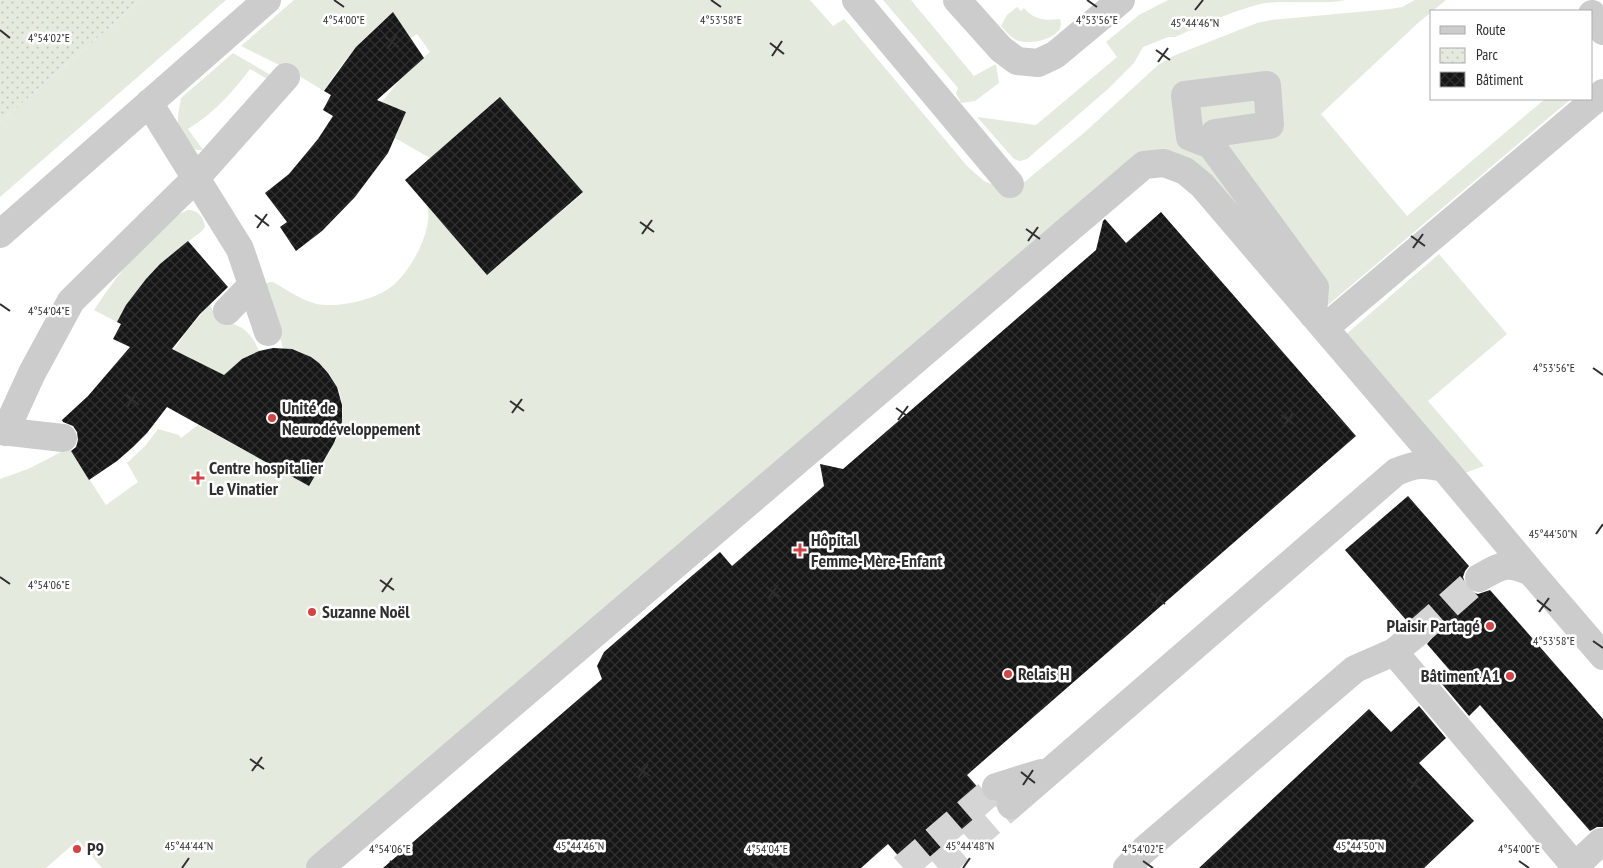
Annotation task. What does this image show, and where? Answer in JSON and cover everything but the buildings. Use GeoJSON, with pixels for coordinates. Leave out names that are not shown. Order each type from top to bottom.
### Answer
{"type":"FeatureCollection","features":[{"type":"Feature","properties":{"kind":"lane"},"geometry":{"type":"LineString","coordinates":[[0,234],[267,0]]}},
{"type":"Feature","properties":{"kind":"lane"},"geometry":{"type":"LineString","coordinates":[[856,0],[1010,184]]}},
{"type":"Feature","properties":{"kind":"lane"},"geometry":{"type":"LineString","coordinates":[[958,0],[1000,49],[1017,61],[1038,63],[1055,55],[1121,0]]}},
{"type":"Feature","properties":{"kind":"lane"},"geometry":{"type":"LineString","coordinates":[[1581,0],[1589,10]]}},
{"type":"Feature","properties":{"kind":"lane"},"geometry":{"type":"LineString","coordinates":[[1593,16],[1603,31]]}},
{"type":"Feature","properties":{"kind":"lane"},"geometry":{"type":"LineString","coordinates":[[63,438],[2,432],[71,301],[197,177],[286,77]]}},
{"type":"Feature","properties":{"kind":"lane"},"geometry":{"type":"LineString","coordinates":[[1323,318],[1603,93]]}},
{"type":"Feature","properties":{"kind":"lane"},"geometry":{"type":"LineString","coordinates":[[149,103],[197,177],[240,249],[268,332]]}},
{"type":"Feature","properties":{"kind":"lane"},"geometry":{"type":"LineString","coordinates":[[1211,145],[1315,288],[1323,318]]}},
{"type":"Feature","properties":{"kind":"lane"},"geometry":{"type":"LineString","coordinates":[[320,868],[1144,165],[1164,163],[1185,171],[1202,185],[1323,318],[1444,468],[1603,656]]}},
{"type":"Feature","properties":{"kind":"lane"},"geometry":{"type":"LineString","coordinates":[[227,311],[252,285]]}},
{"type":"Feature","properties":{"kind":"lane"},"geometry":{"type":"LineString","coordinates":[[1004,796],[1052,769],[1396,472],[1426,463],[1444,468]]}},
{"type":"Feature","properties":{"kind":"lane"},"geometry":{"type":"LineString","coordinates":[[1479,578],[1501,565],[1517,566],[1531,572]]}},
{"type":"Feature","properties":{"kind":"lane"},"geometry":{"type":"LineString","coordinates":[[1127,868],[1144,850],[1355,669],[1394,652],[1417,633]]}},
{"type":"Feature","properties":{"kind":"lane"},"geometry":{"type":"LineString","coordinates":[[1394,652],[1574,867],[1600,842]]}},
{"type":"Feature","properties":{"kind":"green space"},"geometry":{"type":"Polygon","coordinates":[[[0,0],[141,0],[0,122],[0,0]]]}},
{"type":"Feature","properties":{"kind":"green space"},"geometry":{"type":"Polygon","coordinates":[[[141,0],[226,0],[0,197],[0,122],[141,0]]]}},
{"type":"Feature","properties":{"kind":"green space"},"geometry":{"type":"Polygon","coordinates":[[[294,0],[810,0],[833,26],[844,19],[967,166],[984,181],[998,187],[1022,184],[1085,132],[1158,65],[1173,56],[1257,23],[1271,20],[1390,9],[1402,7],[1415,0],[1446,0],[1434,10],[1430,10],[1430,13],[1321,114],[1407,216],[1544,100],[1570,100],[1321,311],[1343,337],[1439,254],[1507,334],[1428,401],[1484,466],[1459,475],[1174,156],[313,868],[102,868],[78,840],[46,868],[0,868],[0,479],[28,469],[69,448],[106,505],[138,482],[127,463],[145,446],[158,429],[179,435],[181,438],[198,425],[309,486],[332,449],[339,432],[343,410],[341,397],[329,374],[320,364],[296,351],[283,348],[264,285],[273,282],[306,300],[326,305],[356,302],[384,292],[404,274],[420,248],[427,229],[427,206],[488,274],[583,193],[430,158],[395,138],[406,112],[382,102],[402,77],[430,52],[417,34],[411,38],[393,13],[355,49],[338,69],[324,91],[291,71],[241,46],[294,0]]]}},
{"type":"Feature","properties":{"kind":"green space"},"geometry":{"type":"Polygon","coordinates":[[[883,0],[911,0],[974,76],[996,64],[999,83],[975,101],[961,103],[956,93],[958,88],[883,0]]]}},
{"type":"Feature","properties":{"kind":"green space"},"geometry":{"type":"Polygon","coordinates":[[[1168,0],[1346,0],[1265,3],[1231,13],[1175,37],[1168,37],[1143,47],[1134,63],[1108,89],[1027,159],[1020,161],[1014,159],[977,117],[1036,125],[1117,57],[1106,42],[1139,15],[1168,0]]]}},
{"type":"Feature","properties":{"kind":"green space"},"geometry":{"type":"Polygon","coordinates":[[[1017,7],[1021,11],[1024,8],[1040,19],[1060,19],[1061,26],[1054,35],[1040,41],[1025,42],[1014,39],[1001,26],[1007,15],[1017,7]]]}},
{"type":"Feature","properties":{"kind":"green space"},"geometry":{"type":"Polygon","coordinates":[[[233,53],[279,80],[276,84],[250,69],[222,102],[188,129],[203,150],[196,150],[184,139],[178,126],[181,98],[233,53]]]}},
{"type":"Feature","properties":{"kind":"green space"},"geometry":{"type":"Polygon","coordinates":[[[188,210],[195,211],[200,215],[205,227],[154,272],[134,295],[117,322],[94,310],[118,275],[145,244],[174,218],[188,210]]]}},
{"type":"Feature","properties":{"kind":"green space"},"geometry":{"type":"Polygon","coordinates":[[[209,305],[222,320],[246,331],[259,351],[243,359],[221,384],[188,367],[191,358],[174,350],[186,332],[209,305]]]}},
{"type":"Feature","properties":{"kind":"tunnel"},"geometry":{"type":"LineString","coordinates":[[1417,633],[1479,578]]}},
{"type":"Feature","properties":{"kind":"tunnel"},"geometry":{"type":"LineString","coordinates":[[903,868],[996,787]]}},
{"type":"Feature","properties":{"kind":"tunnel"},"geometry":{"type":"LineString","coordinates":[[938,868],[1011,805]]}},
{"type":"Feature","properties":{"kind":"place","name":"Unité de Neurodéveloppement"},"geometry":{"type":"Point","coordinates":[272,418]}},
{"type":"Feature","properties":{"kind":"place","name":"Centre hospitalier Le Vinatier"},"geometry":{"type":"Point","coordinates":[198,478]}},
{"type":"Feature","properties":{"kind":"place","name":"Hôpital Femme-Mère-Enfant"},"geometry":{"type":"Point","coordinates":[800,550]}},
{"type":"Feature","properties":{"kind":"place","name":"Suzanne Noël"},"geometry":{"type":"Point","coordinates":[312,612]}},
{"type":"Feature","properties":{"kind":"place","name":"Plaisir Partagé"},"geometry":{"type":"Point","coordinates":[1490,626]}},
{"type":"Feature","properties":{"kind":"place","name":"Relais H"},"geometry":{"type":"Point","coordinates":[1008,674]}},
{"type":"Feature","properties":{"kind":"place","name":"Bâtiment A1"},"geometry":{"type":"Point","coordinates":[1510,676]}},
{"type":"Feature","properties":{"kind":"place","name":"P9"},"geometry":{"type":"Point","coordinates":[77,849]}}]}
